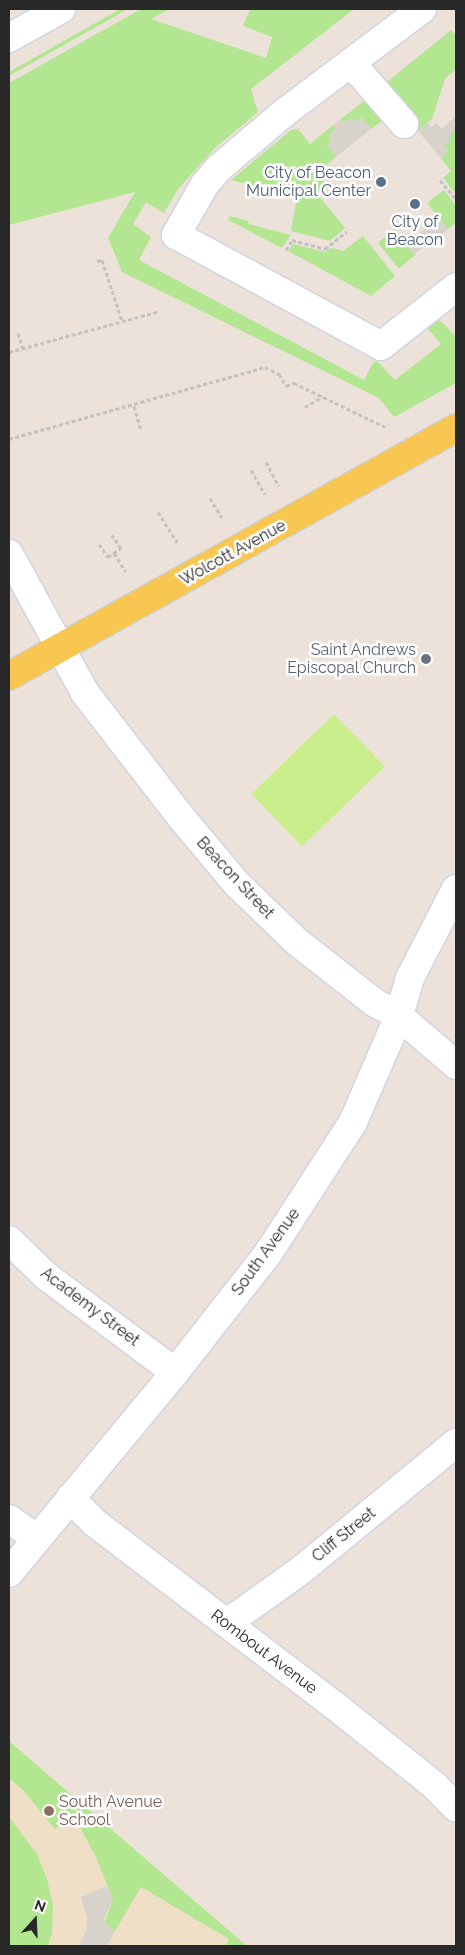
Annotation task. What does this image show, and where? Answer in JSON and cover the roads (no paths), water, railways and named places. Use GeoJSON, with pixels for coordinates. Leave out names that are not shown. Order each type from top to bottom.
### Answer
{"type":"FeatureCollection","features":[{"type":"Feature","properties":{"kind":"main road","name":"Wolcott Avenue"},"geometry":{"type":"LineString","coordinates":[[9,676],[456,428]]}},
{"type":"Feature","properties":{"kind":"street"},"geometry":{"type":"LineString","coordinates":[[9,38],[61,9]]}},
{"type":"Feature","properties":{"kind":"street"},"geometry":{"type":"LineString","coordinates":[[422,9],[284,113],[211,175],[176,235],[381,346],[456,287]]}},
{"type":"Feature","properties":{"kind":"street"},"geometry":{"type":"LineString","coordinates":[[351,63],[404,124]]}},
{"type":"Feature","properties":{"kind":"street","name":"Beacon Street"},"geometry":{"type":"LineString","coordinates":[[9,554],[84,693],[180,816],[237,884],[296,942],[375,1003],[399,1016],[456,1065]]}},
{"type":"Feature","properties":{"kind":"street","name":"South Avenue"},"geometry":{"type":"LineString","coordinates":[[9,1573],[175,1372],[269,1252],[353,1122],[399,1016],[410,978],[456,889]]}},
{"type":"Feature","properties":{"kind":"street","name":"Academy Street"},"geometry":{"type":"LineString","coordinates":[[9,1240],[46,1276],[175,1372]]}},
{"type":"Feature","properties":{"kind":"street","name":"Cliff Street"},"geometry":{"type":"LineString","coordinates":[[228,1623],[300,1571],[456,1443]]}},
{"type":"Feature","properties":{"kind":"street","name":"Rombout Avenue"},"geometry":{"type":"LineString","coordinates":[[70,1498],[95,1523],[228,1623],[435,1786],[456,1808]]}},
{"type":"Feature","properties":{"kind":"street"},"geometry":{"type":"LineString","coordinates":[[9,1520],[36,1538]]}},
{"type":"Feature","properties":{"kind":"place","name":"City of Beacon Municipal Center"},"geometry":{"type":"Point","coordinates":[381,182]}},
{"type":"Feature","properties":{"kind":"place","name":"City of Beacon"},"geometry":{"type":"Point","coordinates":[415,204]}},
{"type":"Feature","properties":{"kind":"place","name":"Saint Andrews Episcopal Church"},"geometry":{"type":"Point","coordinates":[426,659]}},
{"type":"Feature","properties":{"kind":"place","name":"South Avenue School"},"geometry":{"type":"Point","coordinates":[49,1811]}}]}
